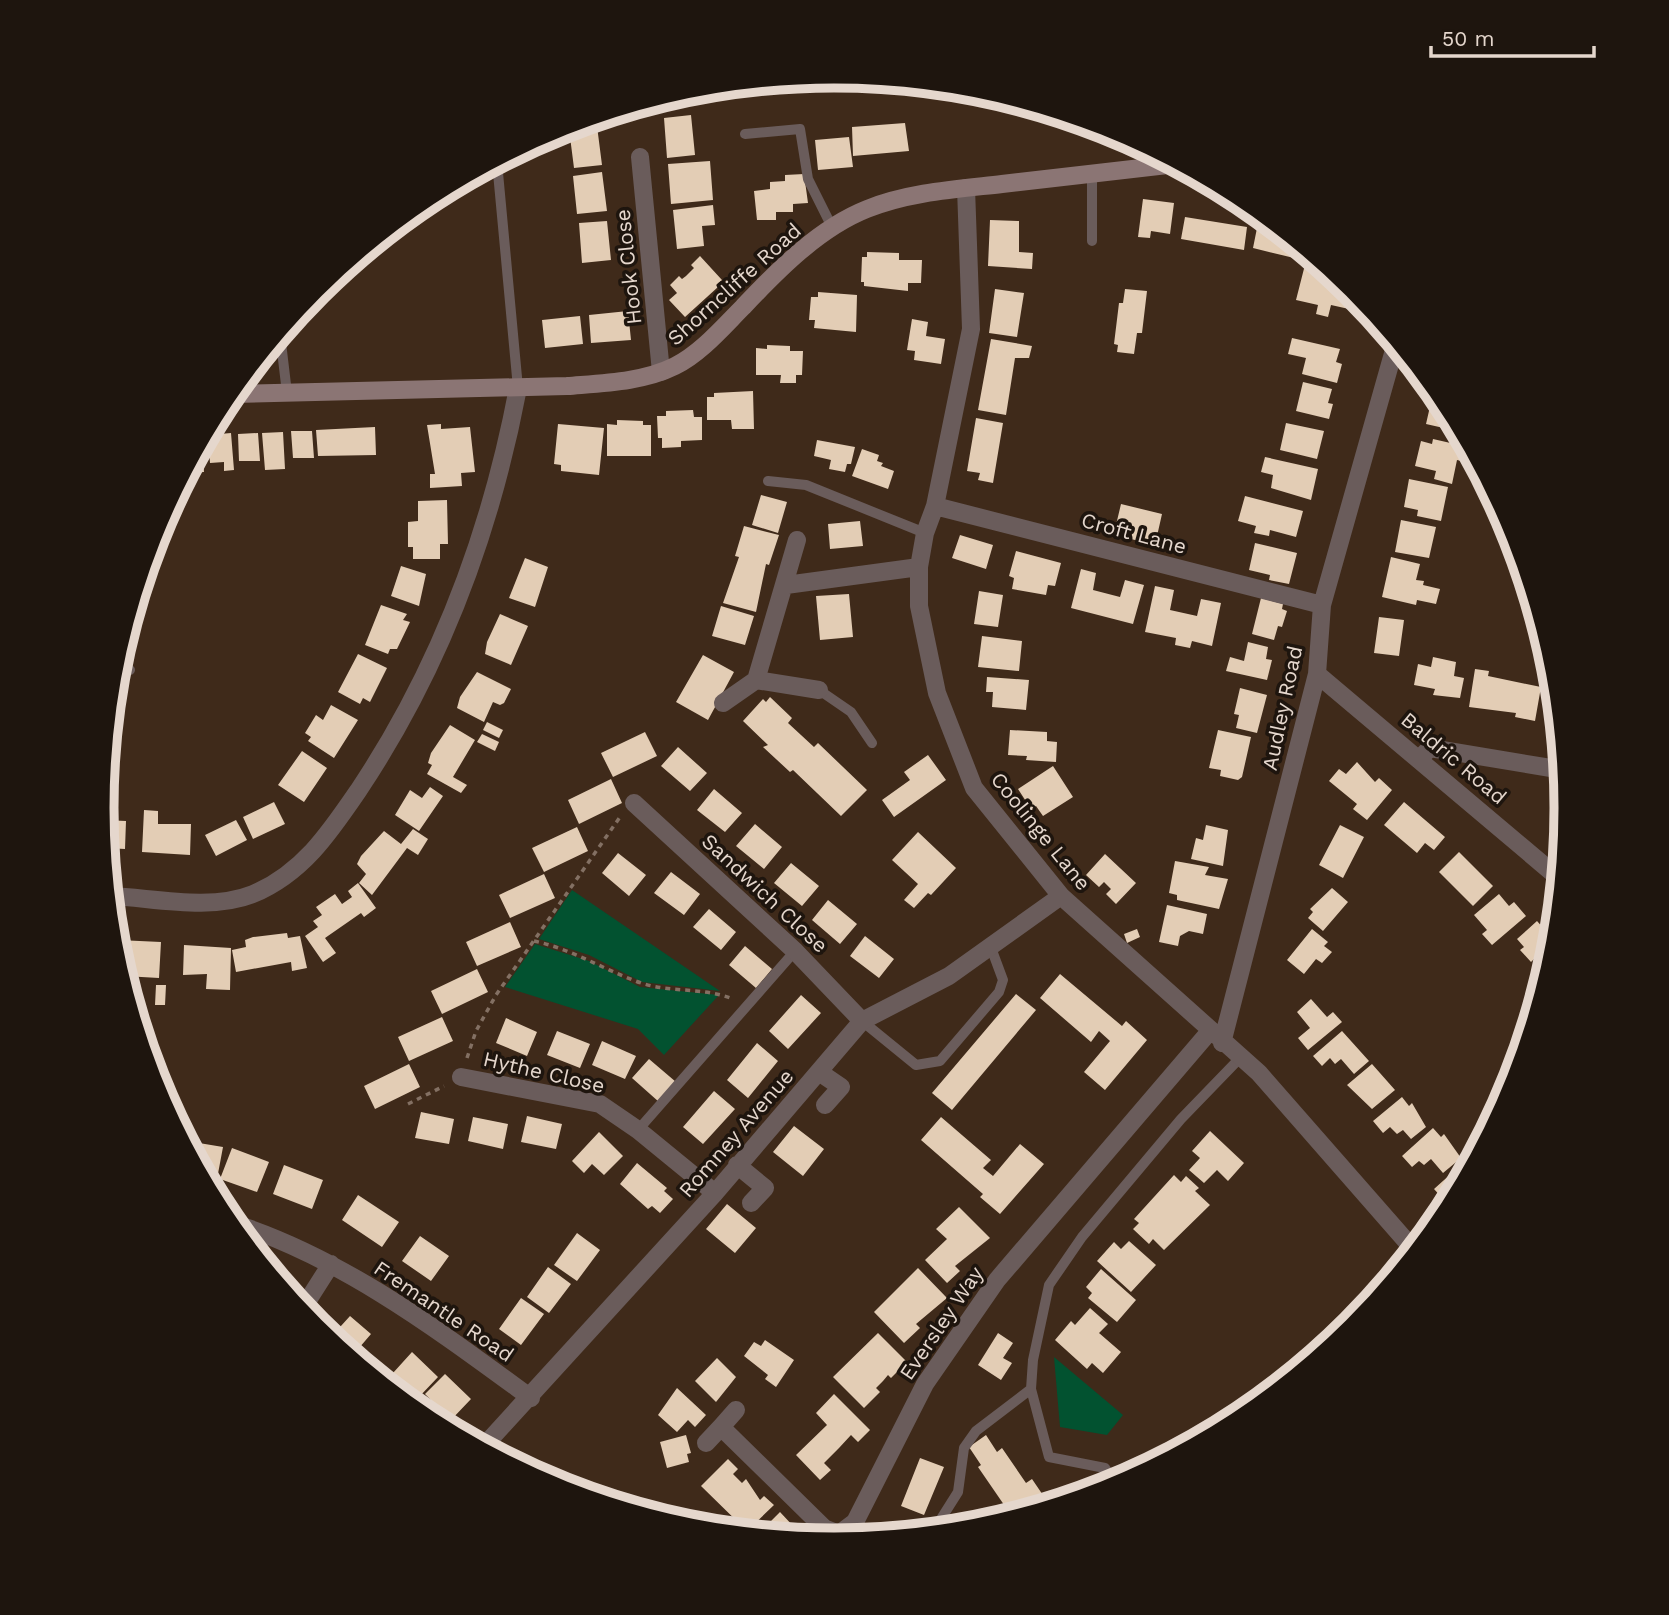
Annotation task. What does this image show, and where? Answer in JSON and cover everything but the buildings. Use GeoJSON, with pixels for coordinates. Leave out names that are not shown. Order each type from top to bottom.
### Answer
{"type":"FeatureCollection","features":[{"type":"Feature","properties":{"kind":"street","name":"Hook Close"},"geometry":{"type":"LineString","coordinates":[[640,157],[661,372]]}},
{"type":"Feature","properties":{"kind":"street","name":"Shorncliffe Road"},"geometry":{"type":"LineString","coordinates":[[245,394],[518,388],[610,383],[661,372],[679,364],[703,346],[783,267],[833,229],[865,209],[966,188],[1159,165]]}},
{"type":"Feature","properties":{"kind":"street","name":"Coolinge Lane"},"geometry":{"type":"LineString","coordinates":[[966,188],[971,329],[935,506],[925,533],[919,567],[919,606],[927,653],[955,745],[974,788],[1061,896],[1259,1073],[1408,1243]]}},
{"type":"Feature","properties":{"kind":"street","name":"Audley Road"},"geometry":{"type":"LineString","coordinates":[[1216,1037],[1317,674],[1322,605],[1393,353]]}},
{"type":"Feature","properties":{"kind":"street"},"geometry":{"type":"LineString","coordinates":[[120,896],[209,901],[250,895],[287,876],[329,833],[378,760],[425,679],[461,594],[491,506],[518,388]]}},
{"type":"Feature","properties":{"kind":"street","name":"Croft Lane"},"geometry":{"type":"LineString","coordinates":[[935,506],[1322,605]]}},
{"type":"Feature","properties":{"kind":"street"},"geometry":{"type":"LineString","coordinates":[[723,703],[756,680],[797,540]]}},
{"type":"Feature","properties":{"kind":"street"},"geometry":{"type":"LineString","coordinates":[[786,585],[919,567]]}},
{"type":"Feature","properties":{"kind":"street","name":"Baldric Road"},"geometry":{"type":"LineString","coordinates":[[1317,674],[1420,758],[1551,871]]}},
{"type":"Feature","properties":{"kind":"street"},"geometry":{"type":"LineString","coordinates":[[756,680],[819,690]]}},
{"type":"Feature","properties":{"kind":"street"},"geometry":{"type":"LineString","coordinates":[[1420,758],[1430,748],[1553,767]]}},
{"type":"Feature","properties":{"kind":"street","name":"Sandwich Close"},"geometry":{"type":"LineString","coordinates":[[634,803],[795,951],[862,1021]]}},
{"type":"Feature","properties":{"kind":"street","name":"Romney Avenue"},"geometry":{"type":"LineString","coordinates":[[491,1440],[715,1193],[862,1021],[949,976],[1061,896]]}},
{"type":"Feature","properties":{"kind":"street","name":"Eversley Way"},"geometry":{"type":"LineString","coordinates":[[850,1527],[855,1522],[925,1384],[997,1280],[1216,1037]]}},
{"type":"Feature","properties":{"kind":"street"},"geometry":{"type":"LineString","coordinates":[[819,1072],[841,1087],[825,1105]]}},
{"type":"Feature","properties":{"kind":"street","name":"Hythe Close"},"geometry":{"type":"LineString","coordinates":[[461,1077],[600,1104],[638,1130],[715,1193]]}},
{"type":"Feature","properties":{"kind":"street"},"geometry":{"type":"LineString","coordinates":[[737,1165],[765,1188],[751,1203]]}},
{"type":"Feature","properties":{"kind":"street","name":"Fremantle Road"},"geometry":{"type":"LineString","coordinates":[[251,1229],[331,1264],[530,1398]]}},
{"type":"Feature","properties":{"kind":"street"},"geometry":{"type":"LineString","coordinates":[[309,1299],[331,1264]]}},
{"type":"Feature","properties":{"kind":"street"},"geometry":{"type":"LineString","coordinates":[[706,1443],[736,1410]]}},
{"type":"Feature","properties":{"kind":"street","name":"Eversley Way"},"geometry":{"type":"LineString","coordinates":[[721,1427],[824,1528]]}},
{"type":"Feature","properties":{"kind":"lane"},"geometry":{"type":"LineString","coordinates":[[745,134],[800,129],[807,179],[833,229]]}},
{"type":"Feature","properties":{"kind":"lane"},"geometry":{"type":"LineString","coordinates":[[498,171],[518,388]]}},
{"type":"Feature","properties":{"kind":"lane"},"geometry":{"type":"LineString","coordinates":[[1092,174],[1092,242]]}},
{"type":"Feature","properties":{"kind":"lane"},"geometry":{"type":"LineString","coordinates":[[282,347],[287,393]]}},
{"type":"Feature","properties":{"kind":"lane"},"geometry":{"type":"LineString","coordinates":[[768,481],[806,485],[925,533]]}},
{"type":"Feature","properties":{"kind":"lane"},"geometry":{"type":"LineString","coordinates":[[819,690],[851,712],[872,743]]}},
{"type":"Feature","properties":{"kind":"lane"},"geometry":{"type":"LineString","coordinates":[[862,1021],[916,1065],[940,1061],[999,992],[1003,980],[990,945]]}},
{"type":"Feature","properties":{"kind":"lane"},"geometry":{"type":"LineString","coordinates":[[638,1130],[795,951]]}},
{"type":"Feature","properties":{"kind":"lane"},"geometry":{"type":"LineString","coordinates":[[1108,1474],[1105,1468],[1049,1457],[1031,1389],[1049,1285],[1082,1237],[1181,1119],[1240,1058]]}},
{"type":"Feature","properties":{"kind":"lane"},"geometry":{"type":"LineString","coordinates":[[941,1519],[958,1492],[964,1448],[976,1431],[1031,1389]]}},
{"type":"Feature","properties":{"kind":"path"},"geometry":{"type":"LineString","coordinates":[[491,1005],[611,827],[634,803]]}},
{"type":"Feature","properties":{"kind":"path"},"geometry":{"type":"LineString","coordinates":[[533,941],[588,958],[642,984],[705,990],[748,1005]]}},
{"type":"Feature","properties":{"kind":"green space"},"geometry":{"type":"Polygon","coordinates":[[[572,890],[720,991],[642,982],[589,955],[539,939],[572,890]]]}},
{"type":"Feature","properties":{"kind":"green space"},"geometry":{"type":"Polygon","coordinates":[[[535,944],[589,961],[640,987],[719,995],[664,1055],[638,1029],[505,987],[535,944]]]}},
{"type":"Feature","properties":{"kind":"green space"},"geometry":{"type":"Polygon","coordinates":[[[1054,1357],[1123,1415],[1107,1435],[1060,1427],[1054,1357]]]}}]}
